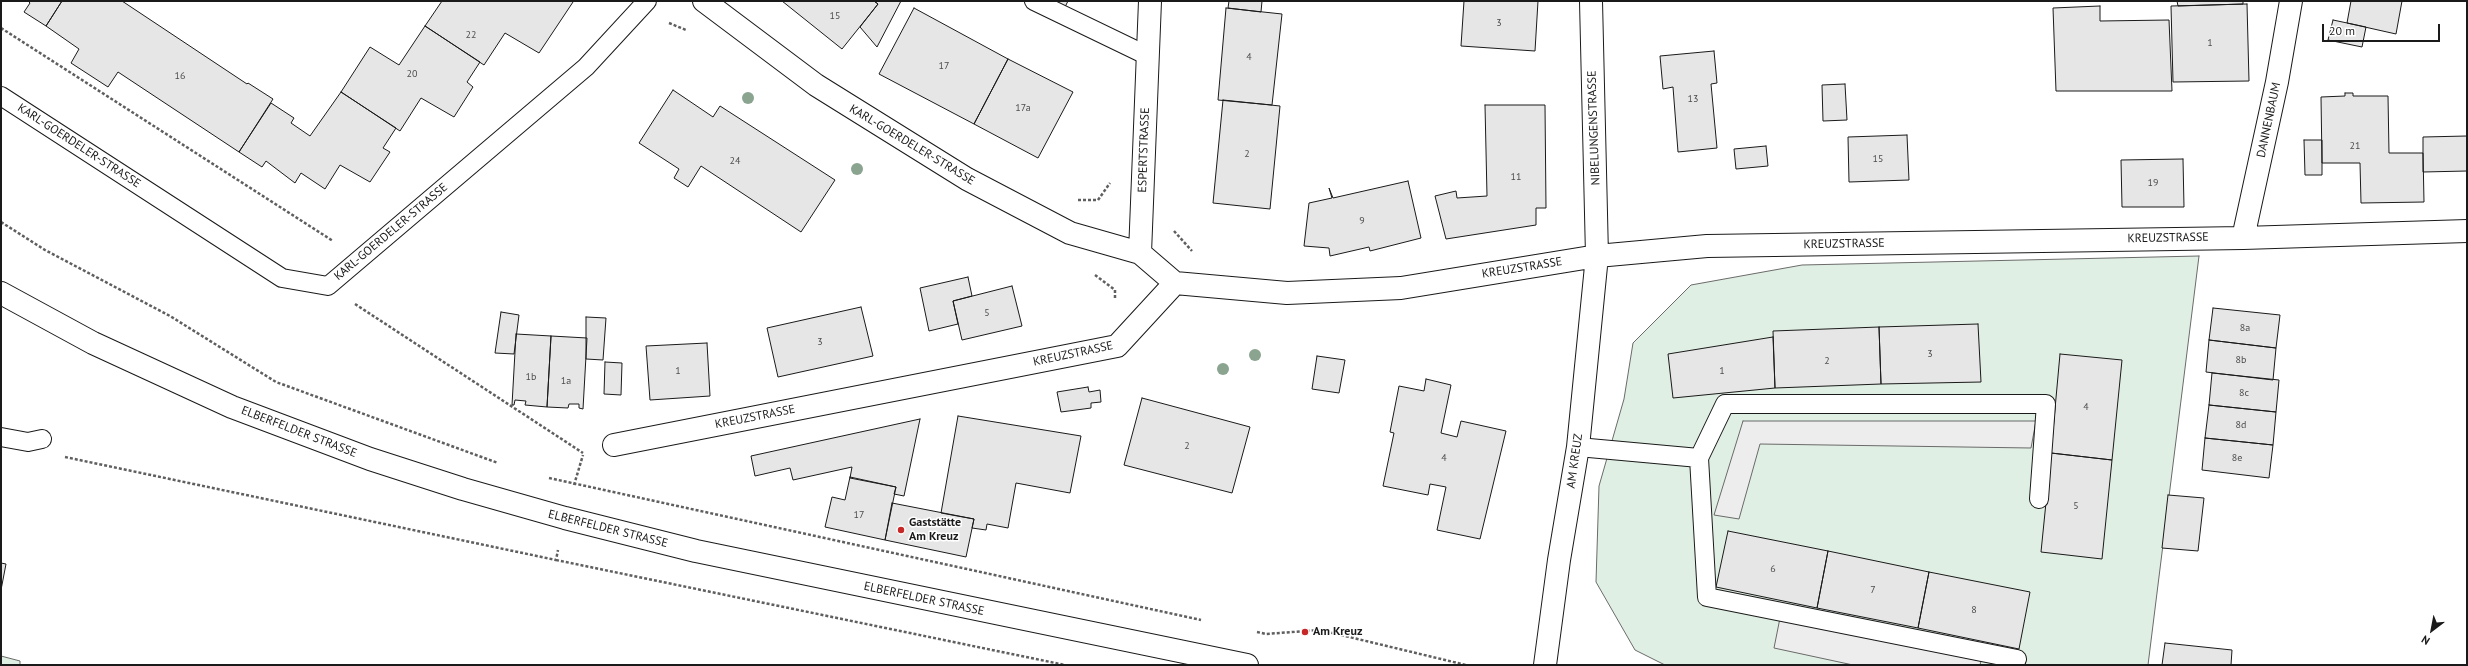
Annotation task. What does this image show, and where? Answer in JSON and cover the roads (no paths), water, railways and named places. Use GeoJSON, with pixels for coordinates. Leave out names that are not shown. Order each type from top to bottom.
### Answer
{"type":"FeatureCollection","features":[{"type":"Feature","properties":{"kind":"street","name":"KARL-GOERDELER-STRASSE"},"geometry":{"type":"LineString","coordinates":[[704,1],[816,85],[967,180],[1070,233],[1140,253]]}},
{"type":"Feature","properties":{"kind":"street","name":"ESPERTSTRASSE"},"geometry":{"type":"LineString","coordinates":[[1140,253],[1150,1]]}},
{"type":"Feature","properties":{"kind":"street","name":"NIBELUNGENSTRASSE"},"geometry":{"type":"LineString","coordinates":[[1591,1],[1597,256]]}},
{"type":"Feature","properties":{"kind":"street","name":"DANNENBAUM"},"geometry":{"type":"LineString","coordinates":[[2243,238],[2277,82],[2291,1]]}},
{"type":"Feature","properties":{"kind":"street","name":"KREUZSTRASSE"},"geometry":{"type":"LineString","coordinates":[[614,445],[1117,346],[1175,283],[1287,293],[1400,288],[1597,256],[1707,246],[2243,238],[2467,230]]}},
{"type":"Feature","properties":{"kind":"street"},"geometry":{"type":"LineString","coordinates":[[1140,253],[1175,283]]}},
{"type":"Feature","properties":{"kind":"street","name":"AM KREUZ"},"geometry":{"type":"LineString","coordinates":[[1545,665],[1559,560],[1578,447],[1597,256]]}},
{"type":"Feature","properties":{"kind":"street","name":"ELBERFELDER STRASSE"},"geometry":{"type":"LineString","coordinates":[[1,293],[93,343],[232,407],[370,459],[565,518],[726,557],[1247,665]]}},
{"type":"Feature","properties":{"kind":"lane","name":"KARL-GOERDELER-STRASSE"},"geometry":{"type":"LineString","coordinates":[[1,96],[282,278],[328,286],[586,67],[647,1]]}},
{"type":"Feature","properties":{"kind":"lane"},"geometry":{"type":"LineString","coordinates":[[1034,1],[1148,56]]}},
{"type":"Feature","properties":{"kind":"lane"},"geometry":{"type":"LineString","coordinates":[[2017,659],[1707,597],[1699,458],[1725,404],[2046,404],[2039,499]]}},
{"type":"Feature","properties":{"kind":"lane"},"geometry":{"type":"LineString","coordinates":[[1,437],[35,441]]}},
{"type":"Feature","properties":{"kind":"lane"},"geometry":{"type":"LineString","coordinates":[[1578,447],[1699,458]]}},
{"type":"Feature","properties":{"kind":"place","name":"Gaststätte Am Kreuz"},"geometry":{"type":"Point","coordinates":[901,530]}},
{"type":"Feature","properties":{"kind":"place","name":"Am Kreuz"},"geometry":{"type":"Point","coordinates":[1305,632]}}]}
